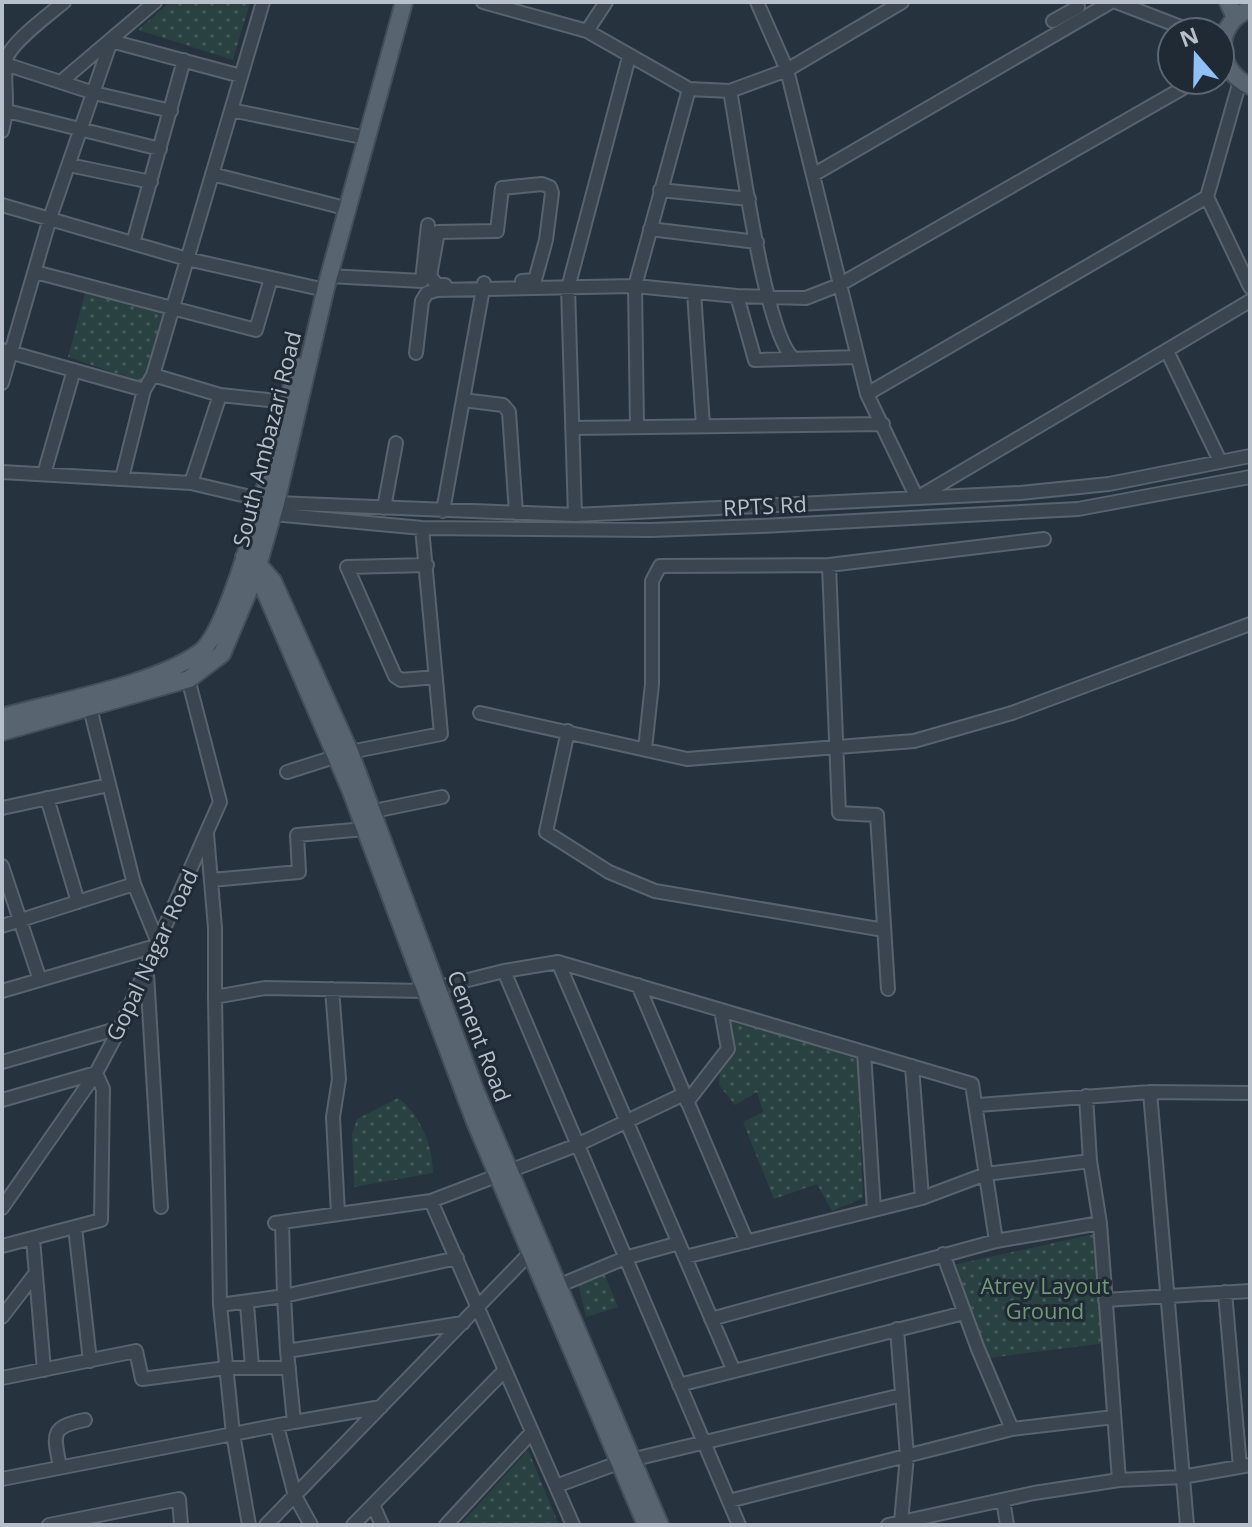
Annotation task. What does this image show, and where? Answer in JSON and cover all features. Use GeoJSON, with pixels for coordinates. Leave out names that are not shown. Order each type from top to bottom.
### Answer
{"type":"FeatureCollection","features":[{"type":"Feature","properties":{"kind":"main road","name":"South Ambazari Road"},"geometry":{"type":"LineString","coordinates":[[2,732],[90,708],[222,654],[270,506],[323,285],[337,206],[397,2]]}},
{"type":"Feature","properties":{"kind":"main road","name":"South Ambazari Road"},"geometry":{"type":"LineString","coordinates":[[270,506],[287,402],[404,2]]}},
{"type":"Feature","properties":{"kind":"main road","name":"Cement Road"},"geometry":{"type":"LineString","coordinates":[[250,567],[273,581],[343,754],[365,829],[504,1173],[558,1286],[646,1525]]}},
{"type":"Feature","properties":{"kind":"main road"},"geometry":{"type":"LineString","coordinates":[[2,717],[186,671]]}},
{"type":"Feature","properties":{"kind":"main road","name":"Cement Road"},"geometry":{"type":"LineString","coordinates":[[343,754],[374,811],[430,988]]}},
{"type":"Feature","properties":{"kind":"main road","name":"Cement Road"},"geometry":{"type":"LineString","coordinates":[[504,1173],[530,1253],[625,1462],[660,1525]]}},
{"type":"Feature","properties":{"kind":"street"},"geometry":{"type":"LineString","coordinates":[[2,131],[7,111],[3,61],[8,51],[64,2]]}},
{"type":"Feature","properties":{"kind":"street"},"geometry":{"type":"LineString","coordinates":[[63,80],[155,2]]}},
{"type":"Feature","properties":{"kind":"street"},"geometry":{"type":"LineString","coordinates":[[122,478],[144,390],[153,375],[263,2]]}},
{"type":"Feature","properties":{"kind":"street"},"geometry":{"type":"LineString","coordinates":[[483,2],[587,31],[689,89],[730,91],[787,70],[902,2]]}},
{"type":"Feature","properties":{"kind":"street"},"geometry":{"type":"LineString","coordinates":[[587,31],[606,2]]}},
{"type":"Feature","properties":{"kind":"street"},"geometry":{"type":"LineString","coordinates":[[757,2],[787,70],[867,394],[917,498],[1250,301]]}},
{"type":"Feature","properties":{"kind":"street"},"geometry":{"type":"LineString","coordinates":[[1053,21],[1079,9],[1114,2],[1156,18]]}},
{"type":"Feature","properties":{"kind":"street"},"geometry":{"type":"LineString","coordinates":[[813,175],[1079,9]]}},
{"type":"Feature","properties":{"kind":"street"},"geometry":{"type":"LineString","coordinates":[[111,41],[241,76]]}},
{"type":"Feature","properties":{"kind":"street"},"geometry":{"type":"LineString","coordinates":[[2,383],[6,352],[111,41]]}},
{"type":"Feature","properties":{"kind":"street"},"geometry":{"type":"LineString","coordinates":[[575,515],[568,288],[629,57]]}},
{"type":"Feature","properties":{"kind":"street"},"geometry":{"type":"LineString","coordinates":[[133,243],[184,60]]}},
{"type":"Feature","properties":{"kind":"street"},"geometry":{"type":"LineString","coordinates":[[3,61],[94,93],[171,111]]}},
{"type":"Feature","properties":{"kind":"street"},"geometry":{"type":"LineString","coordinates":[[867,394],[1207,197],[1245,83]]}},
{"type":"Feature","properties":{"kind":"street"},"geometry":{"type":"LineString","coordinates":[[637,427],[635,286],[689,89]]}},
{"type":"Feature","properties":{"kind":"street"},"geometry":{"type":"LineString","coordinates":[[730,91],[770,299],[783,347],[794,359]]}},
{"type":"Feature","properties":{"kind":"street"},"geometry":{"type":"LineString","coordinates":[[528,284],[535,280],[546,240],[552,193],[550,187],[542,184],[502,188],[497,231],[438,232],[432,282],[437,285],[635,286],[770,299],[806,298],[839,285],[1169,96]]}},
{"type":"Feature","properties":{"kind":"street"},"geometry":{"type":"LineString","coordinates":[[231,110],[357,136]]}},
{"type":"Feature","properties":{"kind":"street"},"geometry":{"type":"LineString","coordinates":[[7,111],[160,149]]}},
{"type":"Feature","properties":{"kind":"street"},"geometry":{"type":"LineString","coordinates":[[69,165],[151,182]]}},
{"type":"Feature","properties":{"kind":"street"},"geometry":{"type":"LineString","coordinates":[[212,174],[337,206]]}},
{"type":"Feature","properties":{"kind":"street"},"geometry":{"type":"LineString","coordinates":[[660,190],[749,199]]}},
{"type":"Feature","properties":{"kind":"street"},"geometry":{"type":"LineString","coordinates":[[1207,197],[1250,287]]}},
{"type":"Feature","properties":{"kind":"street"},"geometry":{"type":"LineString","coordinates":[[2,205],[187,259],[271,278],[323,285],[422,281],[428,225]]}},
{"type":"Feature","properties":{"kind":"street"},"geometry":{"type":"LineString","coordinates":[[650,229],[757,242]]}},
{"type":"Feature","properties":{"kind":"street"},"geometry":{"type":"LineString","coordinates":[[35,272],[256,330],[271,278]]}},
{"type":"Feature","properties":{"kind":"street"},"geometry":{"type":"LineString","coordinates":[[416,353],[422,301],[427,293],[484,286]]}},
{"type":"Feature","properties":{"kind":"street"},"geometry":{"type":"LineString","coordinates":[[443,511],[484,286]]}},
{"type":"Feature","properties":{"kind":"street"},"geometry":{"type":"LineString","coordinates":[[443,511],[484,286]]}},
{"type":"Feature","properties":{"kind":"street"},"geometry":{"type":"LineString","coordinates":[[694,292],[703,426]]}},
{"type":"Feature","properties":{"kind":"street"},"geometry":{"type":"LineString","coordinates":[[737,296],[755,360],[858,357]]}},
{"type":"Feature","properties":{"kind":"street"},"geometry":{"type":"LineString","coordinates":[[1167,351],[1220,461]]}},
{"type":"Feature","properties":{"kind":"street"},"geometry":{"type":"LineString","coordinates":[[6,352],[144,390]]}},
{"type":"Feature","properties":{"kind":"street"},"geometry":{"type":"LineString","coordinates":[[44,474],[74,370]]}},
{"type":"Feature","properties":{"kind":"street"},"geometry":{"type":"LineString","coordinates":[[153,375],[220,395],[287,402]]}},
{"type":"Feature","properties":{"kind":"street"},"geometry":{"type":"LineString","coordinates":[[191,483],[220,395]]}},
{"type":"Feature","properties":{"kind":"street"},"geometry":{"type":"LineString","coordinates":[[463,400],[503,405],[509,412],[516,513]]}},
{"type":"Feature","properties":{"kind":"street"},"geometry":{"type":"LineString","coordinates":[[572,428],[883,424]]}},
{"type":"Feature","properties":{"kind":"street"},"geometry":{"type":"LineString","coordinates":[[384,508],[396,443]]}},
{"type":"Feature","properties":{"kind":"street","name":"RPTS Rd"},"geometry":{"type":"LineString","coordinates":[[270,506],[575,515],[1020,493],[1109,484],[1250,456]]}},
{"type":"Feature","properties":{"kind":"street"},"geometry":{"type":"LineString","coordinates":[[2,472],[191,483],[270,506],[422,528],[651,530],[1078,509],[1250,477]]}},
{"type":"Feature","properties":{"kind":"street"},"geometry":{"type":"LineString","coordinates":[[287,772],[343,754],[441,734],[422,528]]}},
{"type":"Feature","properties":{"kind":"street"},"geometry":{"type":"LineString","coordinates":[[645,749],[652,684],[652,581],[660,566],[829,565],[1044,539]]}},
{"type":"Feature","properties":{"kind":"street"},"geometry":{"type":"LineString","coordinates":[[427,565],[347,567],[395,676],[401,680],[436,677]]}},
{"type":"Feature","properties":{"kind":"street"},"geometry":{"type":"LineString","coordinates":[[829,565],[839,813],[877,815],[888,989]]}},
{"type":"Feature","properties":{"kind":"street"},"geometry":{"type":"LineString","coordinates":[[480,713],[687,759],[837,750],[914,741],[1012,713],[1250,624]]}},
{"type":"Feature","properties":{"kind":"street","name":"Gopal Nagar Road"},"geometry":{"type":"LineString","coordinates":[[2,1208],[96,1073],[159,945],[220,802],[186,671]]}},
{"type":"Feature","properties":{"kind":"street"},"geometry":{"type":"LineString","coordinates":[[2,991],[159,945],[134,884],[90,708]]}},
{"type":"Feature","properties":{"kind":"street"},"geometry":{"type":"LineString","coordinates":[[568,731],[546,832],[562,845],[609,872],[655,891],[884,930]]}},
{"type":"Feature","properties":{"kind":"street"},"geometry":{"type":"LineString","coordinates":[[2,808],[109,785]]}},
{"type":"Feature","properties":{"kind":"street"},"geometry":{"type":"LineString","coordinates":[[374,811],[442,797]]}},
{"type":"Feature","properties":{"kind":"street"},"geometry":{"type":"LineString","coordinates":[[47,798],[78,902]]}},
{"type":"Feature","properties":{"kind":"street"},"geometry":{"type":"LineString","coordinates":[[211,880],[299,872],[297,835],[365,829]]}},
{"type":"Feature","properties":{"kind":"street"},"geometry":{"type":"LineString","coordinates":[[207,834],[215,997],[215,1182],[220,1305],[233,1434],[249,1525]]}},
{"type":"Feature","properties":{"kind":"street"},"geometry":{"type":"LineString","coordinates":[[2,866],[40,980]]}},
{"type":"Feature","properties":{"kind":"street"},"geometry":{"type":"LineString","coordinates":[[2,926],[134,884]]}},
{"type":"Feature","properties":{"kind":"street"},"geometry":{"type":"LineString","coordinates":[[215,997],[265,988],[430,988],[558,962],[972,1084],[978,1105],[996,1241]]}},
{"type":"Feature","properties":{"kind":"street"},"geometry":{"type":"LineString","coordinates":[[558,962],[733,1369]]}},
{"type":"Feature","properties":{"kind":"street"},"geometry":{"type":"LineString","coordinates":[[147,971],[161,1207]]}},
{"type":"Feature","properties":{"kind":"street"},"geometry":{"type":"LineString","coordinates":[[504,971],[739,1525]]}},
{"type":"Feature","properties":{"kind":"street"},"geometry":{"type":"LineString","coordinates":[[638,985],[747,1242]]}},
{"type":"Feature","properties":{"kind":"street"},"geometry":{"type":"LineString","coordinates":[[332,989],[339,1079],[333,1117],[338,1214]]}},
{"type":"Feature","properties":{"kind":"street"},"geometry":{"type":"LineString","coordinates":[[294,1422],[278,1223],[431,1201],[577,1145],[626,1120],[685,1098],[728,1049],[721,1010]]}},
{"type":"Feature","properties":{"kind":"street"},"geometry":{"type":"LineString","coordinates":[[2,1062],[120,1028]]}},
{"type":"Feature","properties":{"kind":"street"},"geometry":{"type":"LineString","coordinates":[[864,1052],[874,1210]]}},
{"type":"Feature","properties":{"kind":"street"},"geometry":{"type":"LineString","coordinates":[[912,1066],[922,1198]]}},
{"type":"Feature","properties":{"kind":"street"},"geometry":{"type":"LineString","coordinates":[[2,1100],[96,1073],[103,1089],[101,1220],[2,1246]]}},
{"type":"Feature","properties":{"kind":"street"},"geometry":{"type":"LineString","coordinates":[[978,1105],[1150,1092],[1250,1093]]}},
{"type":"Feature","properties":{"kind":"street"},"geometry":{"type":"LineString","coordinates":[[1150,1092],[1187,1525]]}},
{"type":"Feature","properties":{"kind":"street"},"geometry":{"type":"LineString","coordinates":[[1086,1096],[1090,1161],[1100,1223],[1119,1480]]}},
{"type":"Feature","properties":{"kind":"street"},"geometry":{"type":"LineString","coordinates":[[685,1257],[922,1198],[986,1174],[1090,1161]]}},
{"type":"Feature","properties":{"kind":"street"},"geometry":{"type":"LineString","coordinates":[[431,1201],[573,1525]]}},
{"type":"Feature","properties":{"kind":"street"},"geometry":{"type":"LineString","coordinates":[[711,1319],[943,1254],[996,1241],[1100,1223]]}},
{"type":"Feature","properties":{"kind":"street"},"geometry":{"type":"LineString","coordinates":[[75,1227],[90,1361]]}},
{"type":"Feature","properties":{"kind":"street"},"geometry":{"type":"LineString","coordinates":[[33,1239],[44,1370]]}},
{"type":"Feature","properties":{"kind":"street"},"geometry":{"type":"LineString","coordinates":[[558,1286],[625,1258],[679,1243]]}},
{"type":"Feature","properties":{"kind":"street"},"geometry":{"type":"LineString","coordinates":[[266,1525],[530,1253]]}},
{"type":"Feature","properties":{"kind":"street"},"geometry":{"type":"LineString","coordinates":[[943,1254],[1012,1429]]}},
{"type":"Feature","properties":{"kind":"street"},"geometry":{"type":"LineString","coordinates":[[220,1305],[247,1304],[457,1258]]}},
{"type":"Feature","properties":{"kind":"street"},"geometry":{"type":"LineString","coordinates":[[2,1317],[35,1274]]}},
{"type":"Feature","properties":{"kind":"street"},"geometry":{"type":"LineString","coordinates":[[1105,1300],[1250,1291]]}},
{"type":"Feature","properties":{"kind":"street"},"geometry":{"type":"LineString","coordinates":[[888,1525],[1003,1500],[1119,1480],[1182,1477],[1245,1466],[1244,1407],[1225,1292]]}},
{"type":"Feature","properties":{"kind":"street"},"geometry":{"type":"LineString","coordinates":[[247,1304],[252,1367]]}},
{"type":"Feature","properties":{"kind":"street"},"geometry":{"type":"LineString","coordinates":[[679,1385],[964,1313]]}},
{"type":"Feature","properties":{"kind":"street"},"geometry":{"type":"LineString","coordinates":[[287,1351],[463,1323]]}},
{"type":"Feature","properties":{"kind":"street"},"geometry":{"type":"LineString","coordinates":[[897,1329],[907,1456],[901,1522]]}},
{"type":"Feature","properties":{"kind":"street"},"geometry":{"type":"LineString","coordinates":[[2,1378],[136,1351],[142,1379],[226,1368],[289,1368]]}},
{"type":"Feature","properties":{"kind":"street"},"geometry":{"type":"LineString","coordinates":[[353,1525],[505,1370]]}},
{"type":"Feature","properties":{"kind":"street"},"geometry":{"type":"LineString","coordinates":[[556,1486],[625,1462],[902,1395]]}},
{"type":"Feature","properties":{"kind":"street"},"geometry":{"type":"LineString","coordinates":[[2,1479],[381,1407]]}},
{"type":"Feature","properties":{"kind":"street"},"geometry":{"type":"LineString","coordinates":[[729,1501],[1012,1429],[1114,1417]]}},
{"type":"Feature","properties":{"kind":"street"},"geometry":{"type":"LineString","coordinates":[[60,1467],[54,1438],[57,1429],[85,1420]]}},
{"type":"Feature","properties":{"kind":"street"},"geometry":{"type":"LineString","coordinates":[[277,1426],[295,1496],[311,1525]]}},
{"type":"Feature","properties":{"kind":"street"},"geometry":{"type":"LineString","coordinates":[[446,1525],[532,1432]]}},
{"type":"Feature","properties":{"kind":"street"},"geometry":{"type":"LineString","coordinates":[[49,1525],[179,1499],[181,1525]]}},
{"type":"Feature","properties":{"kind":"street"},"geometry":{"type":"LineString","coordinates":[[1003,1500],[1007,1525]]}},
{"type":"Feature","properties":{"kind":"street"},"geometry":{"type":"LineString","coordinates":[[373,1505],[382,1525]]}},
{"type":"Feature","properties":{"kind":"green space"},"geometry":{"type":"Polygon","coordinates":[[[170,2],[250,2],[233,60],[138,30],[170,2]]]}},
{"type":"Feature","properties":{"kind":"green space"},"geometry":{"type":"Polygon","coordinates":[[[85,293],[163,312],[144,383],[68,357],[85,293]]]}},
{"type":"Feature","properties":{"kind":"green space"},"geometry":{"type":"Polygon","coordinates":[[[723,1018],[857,1059],[863,1198],[832,1211],[817,1184],[774,1199],[743,1122],[763,1112],[757,1092],[735,1105],[719,1085],[723,1018]]]}},
{"type":"Feature","properties":{"kind":"green space"},"geometry":{"type":"Polygon","coordinates":[[[398,1098],[413,1113],[424,1131],[431,1152],[433,1173],[354,1187],[352,1135],[357,1119],[398,1098]]]}},
{"type":"Feature","properties":{"kind":"green space","name":"Atrey Layout Ground"},"geometry":{"type":"Polygon","coordinates":[[[1095,1234],[1105,1343],[990,1358],[953,1265],[1095,1234]]]}},
{"type":"Feature","properties":{"kind":"green space"},"geometry":{"type":"Polygon","coordinates":[[[604,1273],[618,1307],[586,1317],[578,1284],[604,1273]]]}},
{"type":"Feature","properties":{"kind":"green space"},"geometry":{"type":"Polygon","coordinates":[[[528,1450],[559,1525],[460,1525],[528,1450]]]}}]}
